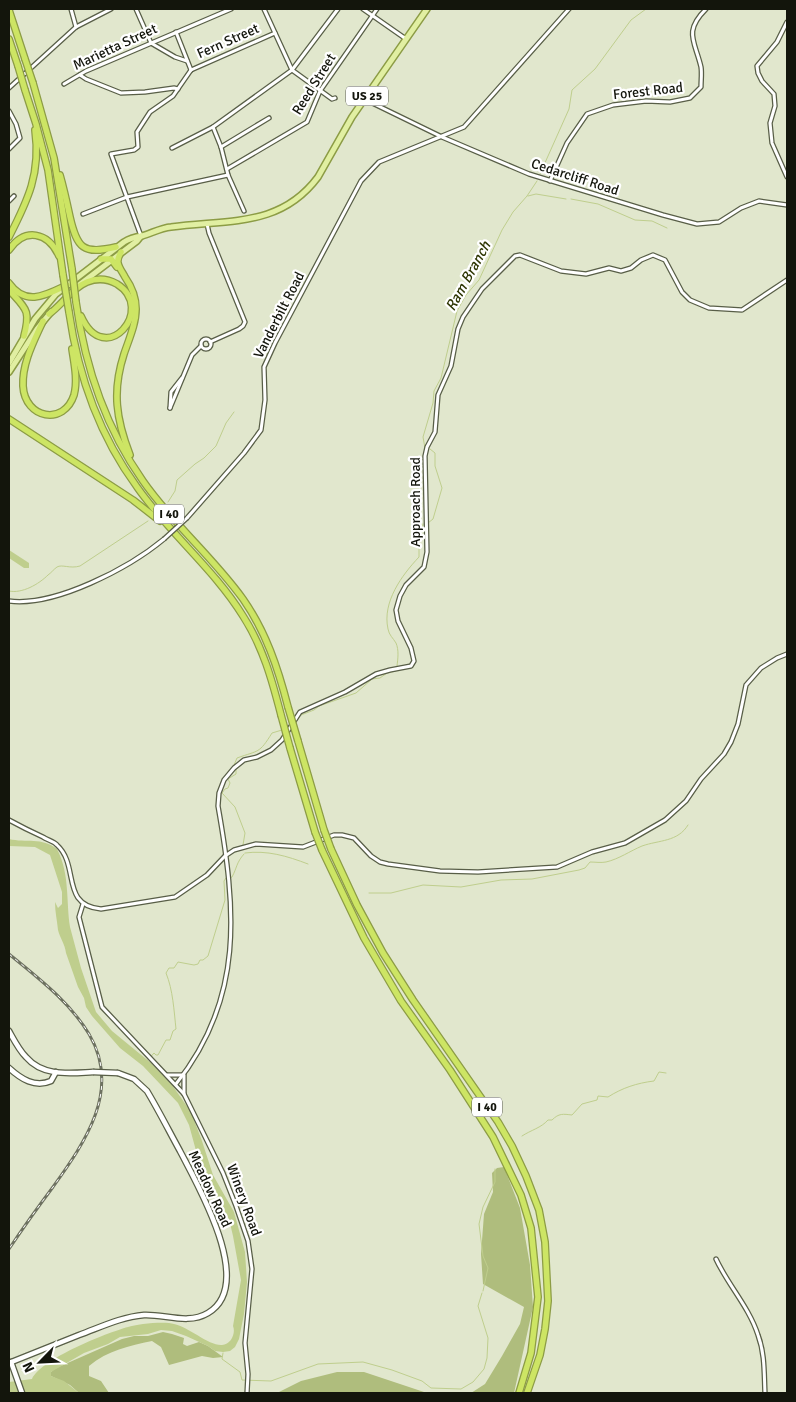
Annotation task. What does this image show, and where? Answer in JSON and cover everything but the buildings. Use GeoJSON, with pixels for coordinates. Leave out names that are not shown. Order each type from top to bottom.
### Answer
{"type":"FeatureCollection","features":[{"type":"Feature","properties":{"kind":"highway","name":"I 40"},"geometry":{"type":"LineString","coordinates":[[9,10],[54,158],[85,352],[98,396],[117,438],[135,468],[162,506],[234,587],[251,612],[272,654],[324,830],[357,905],[383,953],[413,1000],[498,1122],[526,1176],[539,1210],[545,1242],[548,1301],[540,1355],[527,1393]]}},
{"type":"Feature","properties":{"kind":"highway","name":"I 40"},"geometry":{"type":"LineString","coordinates":[[9,39],[48,170],[71,326],[86,388],[107,438],[136,486],[243,615],[264,657],[322,850],[364,938],[401,1001],[450,1070],[493,1137],[521,1195],[531,1228],[538,1297],[531,1353],[519,1393]]}},
{"type":"Feature","properties":{"kind":"highway"},"geometry":{"type":"LineString","coordinates":[[9,238],[25,207],[35,174],[37,151],[31,108]]}},
{"type":"Feature","properties":{"kind":"highway"},"geometry":{"type":"LineString","coordinates":[[54,158],[76,240],[91,250],[118,250],[118,262],[134,294],[136,310],[120,370],[117,408],[120,430],[135,468]]}},
{"type":"Feature","properties":{"kind":"highway"},"geometry":{"type":"LineString","coordinates":[[9,250],[20,239],[33,235],[38,236],[45,238],[53,245],[62,264]]}},
{"type":"Feature","properties":{"kind":"highway"},"geometry":{"type":"LineString","coordinates":[[101,259],[111,259],[125,277]]}},
{"type":"Feature","properties":{"kind":"highway"},"geometry":{"type":"LineString","coordinates":[[49,314],[82,286],[96,279],[119,285],[128,296],[132,310],[124,330],[115,336],[105,338],[95,335],[86,328],[77,304]]}},
{"type":"Feature","properties":{"kind":"highway"},"geometry":{"type":"LineString","coordinates":[[9,282],[19,293],[29,297],[42,296],[67,285]]}},
{"type":"Feature","properties":{"kind":"highway"},"geometry":{"type":"LineString","coordinates":[[9,290],[27,312],[28,322],[24,336]]}},
{"type":"Feature","properties":{"kind":"highway"},"geometry":{"type":"LineString","coordinates":[[43,320],[29,354],[23,385],[28,404],[42,414],[52,415],[62,411],[74,396],[76,379],[71,345],[71,326]]}},
{"type":"Feature","properties":{"kind":"highway"},"geometry":{"type":"LineString","coordinates":[[9,419],[133,500],[171,530]]}},
{"type":"Feature","properties":{"kind":"main road","name":"US 25"},"geometry":{"type":"LineString","coordinates":[[9,363],[24,336],[42,310],[67,285],[134,237],[170,227],[258,218],[278,211],[296,200],[317,178],[346,126],[427,9]]}},
{"type":"Feature","properties":{"kind":"main road","name":"US 25"},"geometry":{"type":"LineString","coordinates":[[9,372],[43,320],[85,279],[111,259],[118,250]]}},
{"type":"Feature","properties":{"kind":"main road","name":"Meadow Road"},"geometry":{"type":"LineString","coordinates":[[9,1031],[30,1062],[41,1069],[56,1072],[118,1073],[134,1079],[147,1092],[209,1208],[219,1234],[226,1275],[225,1292],[216,1307],[202,1316],[187,1319],[149,1315],[124,1318],[10,1363]]}},
{"type":"Feature","properties":{"kind":"main road"},"geometry":{"type":"LineString","coordinates":[[9,1068],[22,1079],[38,1083],[51,1081],[55,1078],[56,1072]]}},
{"type":"Feature","properties":{"kind":"main road"},"geometry":{"type":"LineString","coordinates":[[14,1372],[16,1363],[22,1358]]}},
{"type":"Feature","properties":{"kind":"main road"},"geometry":{"type":"LineString","coordinates":[[10,1363],[22,1393]]}},
{"type":"Feature","properties":{"kind":"street"},"geometry":{"type":"LineString","coordinates":[[71,9],[76,27]]}},
{"type":"Feature","properties":{"kind":"street"},"geometry":{"type":"LineString","coordinates":[[9,88],[76,27],[111,9]]}},
{"type":"Feature","properties":{"kind":"street"},"geometry":{"type":"LineString","coordinates":[[136,9],[151,43],[175,57],[187,61]]}},
{"type":"Feature","properties":{"kind":"street","name":"Marietta Street"},"geometry":{"type":"LineString","coordinates":[[64,84],[151,43],[231,9]]}},
{"type":"Feature","properties":{"kind":"street"},"geometry":{"type":"LineString","coordinates":[[264,9],[292,70],[332,99],[335,98]]}},
{"type":"Feature","properties":{"kind":"street"},"geometry":{"type":"LineString","coordinates":[[172,148],[212,127],[292,70],[338,9]]}},
{"type":"Feature","properties":{"kind":"street"},"geometry":{"type":"LineString","coordinates":[[363,9],[406,39]]}},
{"type":"Feature","properties":{"kind":"street","name":"Reed Street"},"geometry":{"type":"LineString","coordinates":[[227,168],[307,122],[320,91],[377,9]]}},
{"type":"Feature","properties":{"kind":"street","name":"Vanderbilt Road"},"geometry":{"type":"LineString","coordinates":[[9,601],[39,600],[94,582],[120,570],[164,539],[187,518],[244,454],[261,430],[265,400],[264,367],[356,189],[379,162],[464,127],[570,9]]}},
{"type":"Feature","properties":{"kind":"street","name":"Forest Road"},"geometry":{"type":"LineString","coordinates":[[550,180],[567,143],[588,114],[613,105],[646,101],[670,102],[690,98],[701,87],[701,68],[694,47],[692,28],[696,18],[706,9]]}},
{"type":"Feature","properties":{"kind":"street"},"geometry":{"type":"LineString","coordinates":[[787,22],[777,42],[757,66],[762,81],[774,94],[775,106],[770,123],[772,143],[787,177]]}},
{"type":"Feature","properties":{"kind":"street"},"geometry":{"type":"LineString","coordinates":[[141,236],[111,154],[134,150],[138,147],[137,132],[150,112],[178,90],[190,70],[176,32]]}},
{"type":"Feature","properties":{"kind":"street","name":"Fern Street"},"geometry":{"type":"LineString","coordinates":[[190,70],[275,33]]}},
{"type":"Feature","properties":{"kind":"street"},"geometry":{"type":"LineString","coordinates":[[80,75],[92,82],[121,93],[174,88],[178,90]]}},
{"type":"Feature","properties":{"kind":"street","name":"Cedarcliff Road"},"geometry":{"type":"LineString","coordinates":[[364,99],[442,137],[529,174],[644,210],[697,224],[719,222],[741,208],[759,202],[787,205]]}},
{"type":"Feature","properties":{"kind":"street"},"geometry":{"type":"LineString","coordinates":[[9,112],[16,124],[20,138],[9,149]]}},
{"type":"Feature","properties":{"kind":"street"},"geometry":{"type":"LineString","coordinates":[[221,147],[269,118]]}},
{"type":"Feature","properties":{"kind":"street"},"geometry":{"type":"LineString","coordinates":[[212,127],[221,147],[228,174],[244,211]]}},
{"type":"Feature","properties":{"kind":"street"},"geometry":{"type":"LineString","coordinates":[[83,214],[127,197],[228,174]]}},
{"type":"Feature","properties":{"kind":"street"},"geometry":{"type":"LineString","coordinates":[[9,201],[14,196]]}},
{"type":"Feature","properties":{"kind":"street"},"geometry":{"type":"LineString","coordinates":[[207,224],[208,233],[245,320],[242,328],[210,342]]}},
{"type":"Feature","properties":{"kind":"street","name":"Approach Road"},"geometry":{"type":"LineString","coordinates":[[225,856],[218,806],[219,793],[224,780],[234,768],[244,760],[257,757],[271,750],[282,740],[300,712],[345,692],[376,674],[411,666],[414,661],[411,648],[398,622],[396,610],[406,585],[424,567],[427,552],[425,456],[427,447],[435,432],[438,396],[452,366],[458,329],[462,317],[482,289],[515,256],[520,255],[561,271],[586,274],[610,268],[621,271],[631,268],[641,260],[653,256],[665,260],[682,292],[690,300],[709,308],[742,310],[787,280]]}},
{"type":"Feature","properties":{"kind":"street"},"geometry":{"type":"LineString","coordinates":[[184,375],[171,392],[170,408],[194,352],[201,346],[203,339],[207,339],[210,342]]}},
{"type":"Feature","properties":{"kind":"street"},"geometry":{"type":"LineString","coordinates":[[201,346],[208,348],[211,345],[210,342]]}},
{"type":"Feature","properties":{"kind":"street"},"geometry":{"type":"LineString","coordinates":[[9,820],[57,844],[66,859],[76,897],[83,904],[101,909],[139,902],[166,900],[175,897],[207,875],[225,856],[234,850],[256,844],[303,846],[334,835],[354,838],[372,856],[380,862],[388,864],[478,872],[557,867],[592,852],[625,843],[666,820],[686,801],[700,779],[724,754],[738,724],[746,685],[761,668],[787,654]]}},
{"type":"Feature","properties":{"kind":"street"},"geometry":{"type":"LineString","coordinates":[[176,1084],[194,1060],[212,1024],[226,981],[232,923],[225,856]]}},
{"type":"Feature","properties":{"kind":"street"},"geometry":{"type":"LineString","coordinates":[[215,868],[221,867],[227,871]]}},
{"type":"Feature","properties":{"kind":"street","name":"Winery Road"},"geometry":{"type":"LineString","coordinates":[[83,904],[79,917],[102,1007],[184,1094],[223,1173],[248,1241],[252,1269],[245,1343],[248,1374],[247,1393]]}},
{"type":"Feature","properties":{"kind":"street"},"geometry":{"type":"LineString","coordinates":[[167,1074],[184,1075]]}},
{"type":"Feature","properties":{"kind":"street"},"geometry":{"type":"LineString","coordinates":[[184,1075],[184,1094]]}},
{"type":"Feature","properties":{"kind":"street"},"geometry":{"type":"LineString","coordinates":[[716,1259],[726,1281],[753,1322],[758,1334],[763,1356],[765,1393]]}},
{"type":"Feature","properties":{"kind":"shaded area"},"geometry":{"type":"Polygon","coordinates":[[[9,550],[29,563],[29,568],[24,568],[9,558],[9,550]]]}},
{"type":"Feature","properties":{"kind":"shaded area"},"geometry":{"type":"Polygon","coordinates":[[[9,839],[46,843],[57,849],[66,878],[70,927],[96,1012],[112,1031],[151,1063],[172,1085],[191,1112],[213,1175],[234,1212],[245,1252],[247,1282],[244,1314],[239,1339],[235,1347],[230,1351],[215,1351],[186,1336],[172,1331],[161,1330],[148,1334],[120,1337],[108,1344],[84,1353],[51,1372],[51,1376],[64,1381],[79,1393],[9,1393],[9,1382],[32,1379],[38,1371],[61,1355],[105,1335],[138,1325],[170,1323],[180,1326],[211,1343],[222,1345],[228,1343],[233,1335],[241,1280],[229,1219],[201,1169],[189,1125],[178,1103],[143,1066],[120,1048],[86,1007],[58,930],[55,902],[58,908],[62,904],[62,892],[50,855],[35,847],[9,846],[9,839]]]}},
{"type":"Feature","properties":{"kind":"shaded area"},"geometry":{"type":"Polygon","coordinates":[[[504,1167],[520,1208],[530,1265],[533,1307],[514,1393],[471,1393],[485,1384],[520,1324],[524,1307],[483,1284],[481,1254],[484,1214],[493,1192],[492,1173],[497,1168],[504,1167]]]}},
{"type":"Feature","properties":{"kind":"shaded area"},"geometry":{"type":"Polygon","coordinates":[[[163,1332],[184,1338],[183,1344],[187,1346],[199,1342],[223,1357],[202,1356],[169,1365],[161,1347],[152,1341],[111,1352],[89,1366],[89,1376],[101,1381],[109,1393],[79,1393],[70,1385],[51,1376],[51,1372],[54,1369],[122,1339],[163,1332]]]}},
{"type":"Feature","properties":{"kind":"shaded area"},"geometry":{"type":"Polygon","coordinates":[[[337,1372],[364,1372],[427,1393],[277,1393],[301,1381],[337,1372]]]}},
{"type":"Feature","properties":{"kind":"waterway","name":"Ram Branch"},"geometry":{"type":"LineString","coordinates":[[540,174],[569,109],[572,90],[595,69],[631,20],[646,9]]}},
{"type":"Feature","properties":{"kind":"waterway","name":"Ram Branch"},"geometry":{"type":"LineString","coordinates":[[425,448],[423,437],[433,403],[434,391],[441,378],[457,311],[466,295],[479,280],[502,230],[513,212],[537,181]]}},
{"type":"Feature","properties":{"kind":"waterway"},"geometry":{"type":"LineString","coordinates":[[528,196],[536,194],[566,199]]}},
{"type":"Feature","properties":{"kind":"waterway"},"geometry":{"type":"LineString","coordinates":[[571,199],[598,204],[635,220],[652,221],[667,228]]}},
{"type":"Feature","properties":{"kind":"waterway"},"geometry":{"type":"LineString","coordinates":[[168,502],[175,491],[177,480],[216,446],[226,423],[234,412]]}},
{"type":"Feature","properties":{"kind":"waterway","name":"Ram Branch"},"geometry":{"type":"LineString","coordinates":[[428,523],[433,519],[442,488],[435,466],[435,453],[430,449]]}},
{"type":"Feature","properties":{"kind":"waterway"},"geometry":{"type":"LineString","coordinates":[[9,591],[14,592],[30,588],[59,566],[80,566],[148,521]]}},
{"type":"Feature","properties":{"kind":"waterway","name":"Ram Branch"},"geometry":{"type":"LineString","coordinates":[[397,666],[398,648],[390,635],[387,619],[388,609],[400,581],[419,557],[423,524]]}},
{"type":"Feature","properties":{"kind":"waterway","name":"Ram Branch"},"geometry":{"type":"LineString","coordinates":[[301,715],[319,706],[356,693],[372,679],[380,678],[387,673],[396,671]]}},
{"type":"Feature","properties":{"kind":"waterway","name":"Ram Branch"},"geometry":{"type":"LineString","coordinates":[[234,765],[237,758],[258,750],[272,733],[282,730]]}},
{"type":"Feature","properties":{"kind":"waterway","name":"Ram Branch"},"geometry":{"type":"LineString","coordinates":[[236,768],[236,774],[228,779],[230,783],[228,788],[222,793],[235,807],[245,833],[243,845]]}},
{"type":"Feature","properties":{"kind":"waterway"},"geometry":{"type":"LineString","coordinates":[[369,893],[391,893],[423,885],[461,887],[501,880],[532,879],[579,870],[585,868],[590,862],[611,861],[642,846],[674,838],[684,831],[688,825]]}},
{"type":"Feature","properties":{"kind":"waterway"},"geometry":{"type":"LineString","coordinates":[[245,853],[277,854],[308,864]]}},
{"type":"Feature","properties":{"kind":"waterway","name":"Ram Branch"},"geometry":{"type":"LineString","coordinates":[[230,878],[244,854]]}},
{"type":"Feature","properties":{"kind":"waterway","name":"Ram Branch"},"geometry":{"type":"LineString","coordinates":[[147,1061],[154,1053],[158,1055],[166,1040],[170,1040],[173,1031],[176,1029],[172,993],[166,973],[169,968],[174,968],[178,962],[194,965],[208,956],[225,900],[224,881],[226,878]]}},
{"type":"Feature","properties":{"kind":"waterway"},"geometry":{"type":"LineString","coordinates":[[522,1136],[559,1115],[572,1115],[582,1104],[597,1100],[598,1096],[608,1097],[630,1086],[654,1081],[659,1072],[666,1073]]}},
{"type":"Feature","properties":{"kind":"waterway"},"geometry":{"type":"LineString","coordinates":[[483,1291],[488,1268],[483,1256],[479,1224],[483,1207],[495,1182],[495,1169]]}},
{"type":"Feature","properties":{"kind":"waterway"},"geometry":{"type":"LineString","coordinates":[[223,1353],[222,1359],[240,1372],[242,1380],[271,1381],[318,1364],[363,1362],[422,1381],[431,1388],[461,1389],[473,1382],[484,1369],[487,1358],[488,1338],[478,1306],[482,1293]]}},
{"type":"Feature","properties":{"kind":"railway"},"geometry":{"type":"LineString","coordinates":[[9,954],[63,1001],[81,1022],[89,1034],[98,1055],[102,1075],[101,1095],[87,1134],[65,1170],[9,1249]]}}]}
